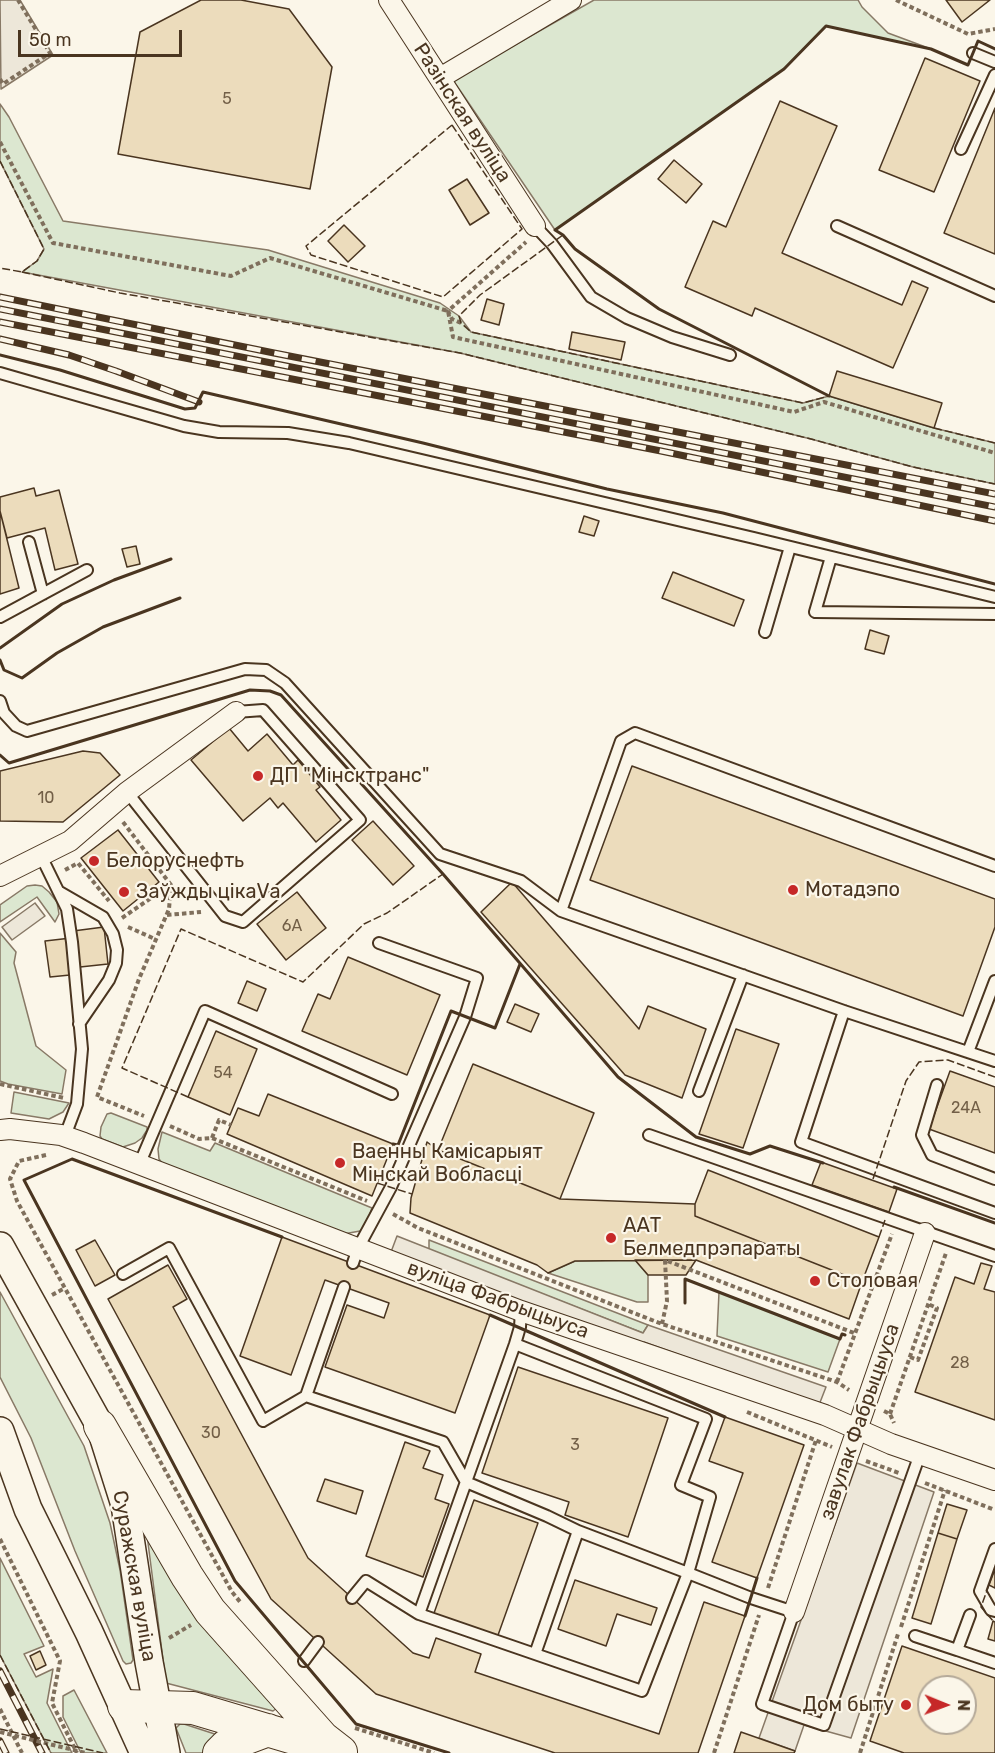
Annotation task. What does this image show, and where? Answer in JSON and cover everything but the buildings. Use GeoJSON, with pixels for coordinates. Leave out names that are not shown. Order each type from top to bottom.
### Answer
{"type":"FeatureCollection","features":[{"type":"Feature","properties":{"kind":"main road","name":"Суражская вуліца"},"geometry":{"type":"LineString","coordinates":[[0,1246],[100,1426],[125,1504],[145,1642],[166,1753]]}},
{"type":"Feature","properties":{"kind":"main road"},"geometry":{"type":"LineString","coordinates":[[100,1426],[210,1611],[323,1738],[345,1744]]}},
{"type":"Feature","properties":{"kind":"main road"},"geometry":{"type":"LineString","coordinates":[[0,1431],[28,1509],[124,1706],[144,1753]]}},
{"type":"Feature","properties":{"kind":"main road"},"geometry":{"type":"LineString","coordinates":[[124,1706],[193,1708],[268,1730],[345,1744]]}},
{"type":"Feature","properties":{"kind":"main road"},"geometry":{"type":"LineString","coordinates":[[219,1753],[226,1746],[268,1730]]}},
{"type":"Feature","properties":{"kind":"street","name":"Разінская вуліца"},"geometry":{"type":"LineString","coordinates":[[389,0],[535,226]]}},
{"type":"Feature","properties":{"kind":"street"},"geometry":{"type":"LineString","coordinates":[[440,78],[571,0]]}},
{"type":"Feature","properties":{"kind":"street"},"geometry":{"type":"LineString","coordinates":[[0,876],[70,841],[127,792],[236,712]]}},
{"type":"Feature","properties":{"kind":"street","name":"вуліца Фабрыцыуса"},"geometry":{"type":"LineString","coordinates":[[0,1130],[10,1129],[65,1136],[139,1164],[356,1256],[825,1415],[920,1454],[995,1480]]}},
{"type":"Feature","properties":{"kind":"street","name":"завулак Фабрыцыуса"},"geometry":{"type":"LineString","coordinates":[[794,1612],[925,1233]]}},
{"type":"Feature","properties":{"kind":"lane"},"geometry":{"type":"LineString","coordinates":[[973,53],[995,62]]}},
{"type":"Feature","properties":{"kind":"lane"},"geometry":{"type":"LineString","coordinates":[[961,149],[995,75]]}},
{"type":"Feature","properties":{"kind":"lane"},"geometry":{"type":"LineString","coordinates":[[535,226],[552,244],[591,297],[627,318],[730,356]]}},
{"type":"Feature","properties":{"kind":"lane"},"geometry":{"type":"LineString","coordinates":[[837,226],[995,296]]}},
{"type":"Feature","properties":{"kind":"lane"},"geometry":{"type":"LineString","coordinates":[[0,373],[184,426],[219,432],[288,433],[349,443],[995,597]]}},
{"type":"Feature","properties":{"kind":"lane"},"geometry":{"type":"LineString","coordinates":[[29,542],[43,594]]}},
{"type":"Feature","properties":{"kind":"lane"},"geometry":{"type":"LineString","coordinates":[[765,632],[790,547]]}},
{"type":"Feature","properties":{"kind":"lane"},"geometry":{"type":"LineString","coordinates":[[831,557],[815,612],[995,614]]}},
{"type":"Feature","properties":{"kind":"lane"},"geometry":{"type":"LineString","coordinates":[[0,617],[87,570]]}},
{"type":"Feature","properties":{"kind":"lane"},"geometry":{"type":"LineString","coordinates":[[0,701],[3,713],[16,726],[27,731],[245,669],[266,670],[285,683],[440,854],[521,881],[561,911],[844,1011],[995,1061]]}},
{"type":"Feature","properties":{"kind":"lane"},"geometry":{"type":"LineString","coordinates":[[127,792],[225,916],[243,922],[360,820],[263,710],[236,712]]}},
{"type":"Feature","properties":{"kind":"lane"},"geometry":{"type":"LineString","coordinates":[[561,911],[621,741],[635,733],[995,867]]}},
{"type":"Feature","properties":{"kind":"lane"},"geometry":{"type":"LineString","coordinates":[[41,856],[67,909],[80,1024],[82,1049],[77,1104],[65,1136]]}},
{"type":"Feature","properties":{"kind":"lane"},"geometry":{"type":"LineString","coordinates":[[58,891],[103,917],[113,934],[117,950],[116,963],[109,980],[80,1024]]}},
{"type":"Feature","properties":{"kind":"lane"},"geometry":{"type":"LineString","coordinates":[[356,1256],[381,1207],[465,1017],[477,978],[379,943]]}},
{"type":"Feature","properties":{"kind":"lane"},"geometry":{"type":"LineString","coordinates":[[699,1091],[743,975]]}},
{"type":"Feature","properties":{"kind":"lane"},"geometry":{"type":"LineString","coordinates":[[968,1052],[995,981]]}},
{"type":"Feature","properties":{"kind":"lane"},"geometry":{"type":"LineString","coordinates":[[139,1164],[205,1011],[392,1094]]}},
{"type":"Feature","properties":{"kind":"lane"},"geometry":{"type":"LineString","coordinates":[[844,1011],[801,1142],[995,1214]]}},
{"type":"Feature","properties":{"kind":"lane"},"geometry":{"type":"LineString","coordinates":[[937,1086],[922,1136],[932,1155],[995,1179]]}},
{"type":"Feature","properties":{"kind":"lane"},"geometry":{"type":"LineString","coordinates":[[649,1135],[995,1256]]}},
{"type":"Feature","properties":{"kind":"lane"},"geometry":{"type":"LineString","coordinates":[[123,1274],[169,1248],[263,1422],[306,1396],[344,1287]]}},
{"type":"Feature","properties":{"kind":"lane"},"geometry":{"type":"LineString","coordinates":[[419,1614],[515,1344],[520,1327],[521,1311]]}},
{"type":"Feature","properties":{"kind":"lane"},"geometry":{"type":"LineString","coordinates":[[352,1598],[366,1581],[419,1614],[642,1691],[688,1573],[710,1497],[681,1485],[706,1419],[515,1344]]}},
{"type":"Feature","properties":{"kind":"lane"},"geometry":{"type":"LineString","coordinates":[[306,1396],[443,1442],[466,1482],[578,1531],[794,1612],[762,1704],[824,1725],[920,1454]]}},
{"type":"Feature","properties":{"kind":"lane"},"geometry":{"type":"LineString","coordinates":[[535,1654],[578,1531]]}},
{"type":"Feature","properties":{"kind":"lane"},"geometry":{"type":"LineString","coordinates":[[995,1549],[980,1591],[991,1610],[995,1611]]}},
{"type":"Feature","properties":{"kind":"lane"},"geometry":{"type":"LineString","coordinates":[[957,1650],[970,1615]]}},
{"type":"Feature","properties":{"kind":"lane"},"geometry":{"type":"LineString","coordinates":[[915,1636],[995,1663]]}},
{"type":"Feature","properties":{"kind":"lane"},"geometry":{"type":"LineString","coordinates":[[304,1661],[318,1642]]}},
{"type":"Feature","properties":{"kind":"path"},"geometry":{"type":"LineString","coordinates":[[0,79],[3,84],[50,53],[18,0]]}},
{"type":"Feature","properties":{"kind":"path"},"geometry":{"type":"LineString","coordinates":[[896,0],[968,34],[995,29]]}},
{"type":"Feature","properties":{"kind":"path"},"geometry":{"type":"LineString","coordinates":[[0,142],[53,243],[231,276],[270,258],[448,311],[452,319],[461,323]]}},
{"type":"Feature","properties":{"kind":"path"},"geometry":{"type":"LineString","coordinates":[[448,311],[527,242],[535,226]]}},
{"type":"Feature","properties":{"kind":"path"},"geometry":{"type":"LineString","coordinates":[[448,311],[453,337],[794,412],[824,402],[995,453]]}},
{"type":"Feature","properties":{"kind":"path"},"geometry":{"type":"LineString","coordinates":[[120,819],[170,885],[169,909],[155,939],[97,1097],[199,1138],[212,1138],[381,1207],[418,1228],[662,1324],[837,1382],[897,1223]]}},
{"type":"Feature","properties":{"kind":"path"},"geometry":{"type":"LineString","coordinates":[[78,863],[79,853]]}},
{"type":"Feature","properties":{"kind":"path"},"geometry":{"type":"LineString","coordinates":[[121,918],[170,885]]}},
{"type":"Feature","properties":{"kind":"path"},"geometry":{"type":"LineString","coordinates":[[166,915],[220,910]]}},
{"type":"Feature","properties":{"kind":"path"},"geometry":{"type":"LineString","coordinates":[[129,928],[155,939]]}},
{"type":"Feature","properties":{"kind":"path"},"geometry":{"type":"LineString","coordinates":[[0,1084],[64,1098],[66,1087]]}},
{"type":"Feature","properties":{"kind":"path"},"geometry":{"type":"LineString","coordinates":[[212,1138],[219,1120],[231,1125]]}},
{"type":"Feature","properties":{"kind":"path"},"geometry":{"type":"LineString","coordinates":[[19,1161],[10,1179],[17,1201],[232,1592],[248,1610]]}},
{"type":"Feature","properties":{"kind":"path"},"geometry":{"type":"LineString","coordinates":[[890,1414],[950,1241]]}},
{"type":"Feature","properties":{"kind":"path"},"geometry":{"type":"LineString","coordinates":[[662,1324],[667,1301],[665,1260],[854,1333]]}},
{"type":"Feature","properties":{"kind":"path"},"geometry":{"type":"LineString","coordinates":[[910,1357],[918,1360],[937,1308],[928,1304]]}},
{"type":"Feature","properties":{"kind":"path"},"geometry":{"type":"LineString","coordinates":[[928,1332],[935,1335]]}},
{"type":"Feature","properties":{"kind":"path"},"geometry":{"type":"LineString","coordinates":[[860,1753],[945,1491]]}},
{"type":"Feature","properties":{"kind":"path"},"geometry":{"type":"LineString","coordinates":[[0,1539],[60,1661],[52,1703],[77,1753]]}},
{"type":"Feature","properties":{"kind":"path"},"geometry":{"type":"LineString","coordinates":[[163,1641],[200,1620]]}},
{"type":"Feature","properties":{"kind":"path"},"geometry":{"type":"LineString","coordinates":[[0,1709],[22,1753]]}},
{"type":"Feature","properties":{"kind":"path"},"geometry":{"type":"LineString","coordinates":[[0,1732],[86,1753]]}},
{"type":"Feature","properties":{"kind":"path"},"geometry":{"type":"LineString","coordinates":[[345,1744],[434,1753]]}},
{"type":"Feature","properties":{"kind":"green space"},"geometry":{"type":"Polygon","coordinates":[[[594,0],[858,0],[888,33],[931,49],[826,26],[784,69],[555,230],[453,80],[594,0]]]}},
{"type":"Feature","properties":{"kind":"green space"},"geometry":{"type":"Polygon","coordinates":[[[0,104],[63,221],[268,250],[440,303],[459,316],[471,332],[803,403],[829,396],[934,428],[995,443],[995,484],[913,467],[811,439],[460,353],[22,272],[37,261],[44,249],[0,161],[0,104]]]}},
{"type":"Feature","properties":{"kind":"green space"},"geometry":{"type":"Polygon","coordinates":[[[27,886],[42,886],[57,902],[59,914],[55,922],[37,897],[0,922],[0,905],[27,886]]]}},
{"type":"Feature","properties":{"kind":"green space"},"geometry":{"type":"Polygon","coordinates":[[[0,933],[16,952],[14,963],[36,1046],[66,1070],[62,1094],[0,1081],[0,933]]]}},
{"type":"Feature","properties":{"kind":"green space"},"geometry":{"type":"Polygon","coordinates":[[[14,1092],[69,1103],[63,1112],[49,1119],[11,1113],[14,1092]]]}},
{"type":"Feature","properties":{"kind":"green space"},"geometry":{"type":"Polygon","coordinates":[[[111,1113],[147,1127],[142,1138],[123,1147],[102,1139],[101,1127],[107,1114],[111,1113]]]}},
{"type":"Feature","properties":{"kind":"green space"},"geometry":{"type":"Polygon","coordinates":[[[162,1132],[210,1151],[215,1143],[372,1208],[366,1225],[360,1231],[338,1235],[163,1164],[159,1159],[158,1149],[162,1132]]]}},
{"type":"Feature","properties":{"kind":"green space"},"geometry":{"type":"Polygon","coordinates":[[[429,1240],[648,1325],[643,1333],[429,1250],[429,1240]]]}},
{"type":"Feature","properties":{"kind":"green space"},"geometry":{"type":"Polygon","coordinates":[[[635,1260],[648,1275],[648,1302],[637,1302],[548,1273],[575,1261],[635,1260]]]}},
{"type":"Feature","properties":{"kind":"green space"},"geometry":{"type":"Polygon","coordinates":[[[0,1292],[84,1446],[110,1523],[120,1570],[133,1660],[131,1663],[126,1664],[123,1661],[75,1551],[31,1438],[0,1377],[0,1292]]]}},
{"type":"Feature","properties":{"kind":"green space"},"geometry":{"type":"Polygon","coordinates":[[[719,1292],[840,1339],[828,1372],[717,1336],[719,1292]]]}},
{"type":"Feature","properties":{"kind":"green space"},"geometry":{"type":"Polygon","coordinates":[[[147,1535],[277,1708],[273,1711],[166,1683],[147,1535]]]}},
{"type":"Feature","properties":{"kind":"green space"},"geometry":{"type":"Polygon","coordinates":[[[0,1558],[44,1646],[24,1654],[36,1677],[53,1669],[47,1703],[72,1753],[51,1753],[0,1655],[0,1558]]]}},
{"type":"Feature","properties":{"kind":"green space"},"geometry":{"type":"Polygon","coordinates":[[[74,1690],[107,1753],[81,1753],[63,1717],[63,1696],[74,1690]]]}},
{"type":"Feature","properties":{"kind":"green space"},"geometry":{"type":"Polygon","coordinates":[[[180,1724],[224,1737],[206,1753],[186,1753],[176,1728],[180,1724]]]}},
{"type":"Feature","properties":{"kind":"shaded area"},"geometry":{"type":"Polygon","coordinates":[[[0,0],[20,0],[53,55],[1,89],[0,0]]]}},
{"type":"Feature","properties":{"kind":"shaded area"},"geometry":{"type":"Polygon","coordinates":[[[35,903],[45,916],[12,940],[2,927],[35,903]]]}},
{"type":"Feature","properties":{"kind":"shaded area"},"geometry":{"type":"Polygon","coordinates":[[[397,1236],[643,1333],[648,1325],[826,1387],[819,1405],[644,1342],[641,1346],[391,1252],[397,1236]]]}},
{"type":"Feature","properties":{"kind":"shaded area"},"geometry":{"type":"Polygon","coordinates":[[[857,1463],[934,1492],[851,1738],[804,1725],[795,1751],[759,1738],[857,1463]]]}},
{"type":"Feature","properties":{"kind":"railway"},"geometry":{"type":"LineString","coordinates":[[0,297],[995,494]]}},
{"type":"Feature","properties":{"kind":"railway"},"geometry":{"type":"LineString","coordinates":[[0,309],[995,507]]}},
{"type":"Feature","properties":{"kind":"railway"},"geometry":{"type":"LineString","coordinates":[[0,322],[661,451],[995,521]]}},
{"type":"Feature","properties":{"kind":"railway"},"geometry":{"type":"LineString","coordinates":[[0,339],[69,355],[199,402]]}},
{"type":"Feature","properties":{"kind":"railway"},"geometry":{"type":"LineString","coordinates":[[0,1671],[42,1753]]}},
{"type":"Feature","properties":{"kind":"railway"},"geometry":{"type":"LineString","coordinates":[[0,1741],[6,1753]]}},
{"type":"Feature","properties":{"kind":"fence"},"geometry":{"type":"LineString","coordinates":[[452,125],[522,229],[443,297],[311,255],[306,246],[452,125]]}},
{"type":"Feature","properties":{"kind":"fence"},"geometry":{"type":"LineString","coordinates":[[0,161],[44,249],[37,261],[22,272],[0,268]]}},
{"type":"Feature","properties":{"kind":"fence"},"geometry":{"type":"LineString","coordinates":[[563,235],[480,295],[459,316],[461,323],[471,332],[803,403],[829,396]]}},
{"type":"Feature","properties":{"kind":"fence"},"geometry":{"type":"LineString","coordinates":[[22,272],[120,293],[460,353],[811,439],[913,467],[995,484]]}},
{"type":"Feature","properties":{"kind":"fence"},"geometry":{"type":"LineString","coordinates":[[934,428],[995,443]]}},
{"type":"Feature","properties":{"kind":"fence"},"geometry":{"type":"LineString","coordinates":[[188,1097],[122,1068],[181,929],[303,982],[364,924],[387,913],[443,874]]}},
{"type":"Feature","properties":{"kind":"fence"},"geometry":{"type":"LineString","coordinates":[[873,1179],[906,1081],[919,1062],[948,1060],[995,1077]]}},
{"type":"Feature","properties":{"kind":"fence"},"geometry":{"type":"LineString","coordinates":[[377,1183],[412,1194]]}},
{"type":"Feature","properties":{"kind":"fence"},"geometry":{"type":"LineString","coordinates":[[879,1237],[885,1220]]}},
{"type":"Feature","properties":{"kind":"fence"},"geometry":{"type":"LineString","coordinates":[[989,1585],[981,1607],[993,1621]]}},
{"type":"Feature","properties":{"kind":"fence"},"geometry":{"type":"LineString","coordinates":[[0,1655],[51,1753]]}},
{"type":"Feature","properties":{"kind":"fence"},"geometry":{"type":"LineString","coordinates":[[0,1729],[103,1753]]}},
{"type":"Feature","properties":{"kind":"wall"},"geometry":{"type":"LineString","coordinates":[[829,396],[659,309],[575,249],[563,235],[555,230],[784,69],[826,26],[931,49],[968,65],[978,41],[995,49]]}},
{"type":"Feature","properties":{"kind":"wall"},"geometry":{"type":"LineString","coordinates":[[0,355],[60,370],[185,409],[195,408],[203,392],[607,489],[723,513],[995,584]]}},
{"type":"Feature","properties":{"kind":"wall"},"geometry":{"type":"LineString","coordinates":[[0,648],[62,604],[114,580],[171,559]]}},
{"type":"Feature","properties":{"kind":"wall"},"geometry":{"type":"LineString","coordinates":[[0,660],[4,670],[22,678],[57,653],[103,627],[180,598]]}},
{"type":"Feature","properties":{"kind":"wall"},"geometry":{"type":"LineString","coordinates":[[0,755],[9,763],[250,690],[270,691],[281,695],[443,874],[618,1077],[696,1137],[750,1154],[770,1146],[823,1163]]}},
{"type":"Feature","properties":{"kind":"wall"},"geometry":{"type":"LineString","coordinates":[[393,1144],[398,1145],[451,1011],[495,1028],[520,964]]}},
{"type":"Feature","properties":{"kind":"wall"},"geometry":{"type":"LineString","coordinates":[[282,1237],[72,1159],[24,1180],[235,1581],[356,1724],[449,1753]]}},
{"type":"Feature","properties":{"kind":"wall"},"geometry":{"type":"LineString","coordinates":[[894,1187],[995,1223]]}},
{"type":"Feature","properties":{"kind":"wall"},"geometry":{"type":"LineString","coordinates":[[685,1303],[685,1279],[840,1339],[842,1334],[845,1335]]}},
{"type":"Feature","properties":{"kind":"wall"},"geometry":{"type":"LineString","coordinates":[[490,1315],[725,1417]]}},
{"type":"Feature","properties":{"kind":"wall"},"geometry":{"type":"LineString","coordinates":[[745,1616],[757,1578]]}},
{"type":"Feature","properties":{"kind":"place","name":"ДП \"Мінсктранс\""},"geometry":{"type":"Point","coordinates":[258,776]}},
{"type":"Feature","properties":{"kind":"place","name":"Белоруснефть"},"geometry":{"type":"Point","coordinates":[94,861]}},
{"type":"Feature","properties":{"kind":"place","name":"Мотадэпо"},"geometry":{"type":"Point","coordinates":[793,890]}},
{"type":"Feature","properties":{"kind":"place","name":"Заўжды цікаVа"},"geometry":{"type":"Point","coordinates":[124,892]}},
{"type":"Feature","properties":{"kind":"place","name":"Ваенны Камісарыят Мінскай Вобласці"},"geometry":{"type":"Point","coordinates":[340,1163]}},
{"type":"Feature","properties":{"kind":"place","name":"ААТ Белмедпрэпараты"},"geometry":{"type":"Point","coordinates":[611,1238]}},
{"type":"Feature","properties":{"kind":"place","name":"Столовая"},"geometry":{"type":"Point","coordinates":[815,1281]}},
{"type":"Feature","properties":{"kind":"place","name":"Дом быту"},"geometry":{"type":"Point","coordinates":[906,1705]}}]}
